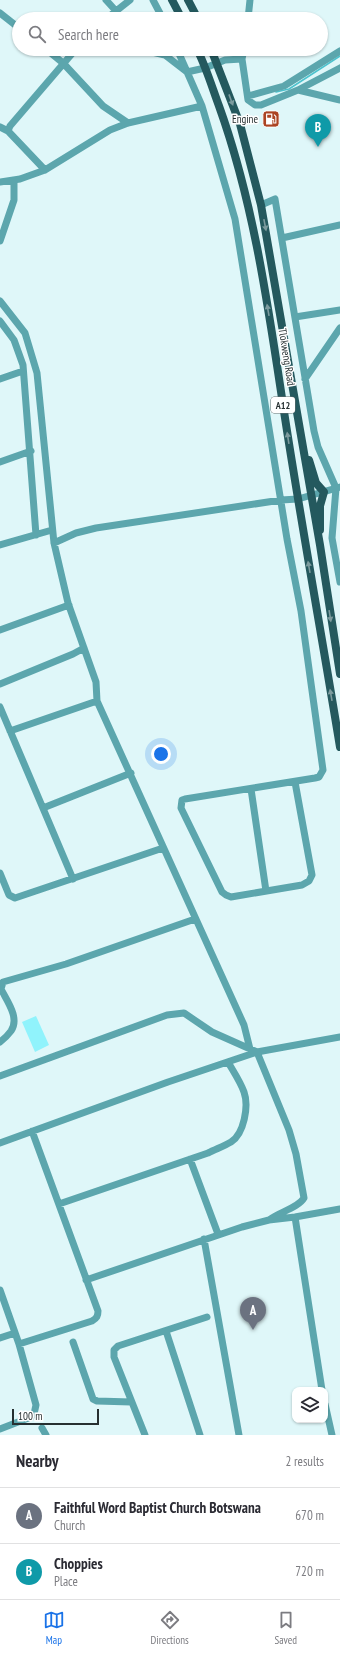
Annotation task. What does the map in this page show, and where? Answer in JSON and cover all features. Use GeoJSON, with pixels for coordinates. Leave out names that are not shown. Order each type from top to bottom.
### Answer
{"type":"FeatureCollection","features":[{"type":"Feature","properties":{"kind":"main road"},"geometry":{"type":"LineString","coordinates":[[172,0],[178,12]]}},
{"type":"Feature","properties":{"kind":"main road"},"geometry":{"type":"LineString","coordinates":[[188,0],[194,12]]}},
{"type":"Feature","properties":{"kind":"main road","name":"Tlokweng Road"},"geometry":{"type":"LineString","coordinates":[[200,56],[226,126],[242,176],[253,226],[340,747]]}},
{"type":"Feature","properties":{"kind":"main road","name":"Tlokweng Road"},"geometry":{"type":"LineString","coordinates":[[214,56],[240,124],[261,205],[310,496],[320,545],[340,674]]}},
{"type":"Feature","properties":{"kind":"main road"},"geometry":{"type":"LineString","coordinates":[[303,451],[310,462],[316,483],[324,492],[320,506],[322,542],[320,545]]}},
{"type":"Feature","properties":{"kind":"street"},"geometry":{"type":"LineString","coordinates":[[106,0],[116,11],[130,0]]}},
{"type":"Feature","properties":{"kind":"street"},"geometry":{"type":"LineString","coordinates":[[153,0],[159,12]]}},
{"type":"Feature","properties":{"kind":"street"},"geometry":{"type":"LineString","coordinates":[[249,12],[250,0]]}},
{"type":"Feature","properties":{"kind":"street"},"geometry":{"type":"LineString","coordinates":[[0,13],[12,22]]}},
{"type":"Feature","properties":{"kind":"street"},"geometry":{"type":"LineString","coordinates":[[248,96],[284,86],[340,51]]}},
{"type":"Feature","properties":{"kind":"street"},"geometry":{"type":"LineString","coordinates":[[54,56],[63,63],[103,106],[128,123]]}},
{"type":"Feature","properties":{"kind":"street"},"geometry":{"type":"LineString","coordinates":[[8,130],[70,56]]}},
{"type":"Feature","properties":{"kind":"street"},"geometry":{"type":"LineString","coordinates":[[166,56],[187,72]]}},
{"type":"Feature","properties":{"kind":"street"},"geometry":{"type":"LineString","coordinates":[[180,56],[202,106],[235,219],[287,539],[301,611],[323,770],[319,777],[182,800],[181,806],[224,894],[231,896],[302,885],[311,878],[312,875],[295,782]]}},
{"type":"Feature","properties":{"kind":"street"},"geometry":{"type":"LineString","coordinates":[[243,56],[248,100],[252,104],[261,105],[298,90],[340,68]]}},
{"type":"Feature","properties":{"kind":"street"},"geometry":{"type":"LineString","coordinates":[[187,72],[205,68],[225,60],[242,59]]}},
{"type":"Feature","properties":{"kind":"street"},"geometry":{"type":"LineString","coordinates":[[322,63],[329,73]]}},
{"type":"Feature","properties":{"kind":"street"},"geometry":{"type":"LineString","coordinates":[[298,90],[340,100]]}},
{"type":"Feature","properties":{"kind":"street"},"geometry":{"type":"LineString","coordinates":[[0,182],[14,180],[45,170],[110,130],[128,123],[202,106]]}},
{"type":"Feature","properties":{"kind":"street"},"geometry":{"type":"LineString","coordinates":[[0,127],[8,130],[45,170]]}},
{"type":"Feature","properties":{"kind":"street"},"geometry":{"type":"LineString","coordinates":[[0,240],[14,200],[14,180]]}},
{"type":"Feature","properties":{"kind":"street"},"geometry":{"type":"LineString","coordinates":[[261,205],[275,199],[318,447],[338,488],[332,538],[340,582]]}},
{"type":"Feature","properties":{"kind":"street"},"geometry":{"type":"LineString","coordinates":[[282,238],[340,226]]}},
{"type":"Feature","properties":{"kind":"street"},"geometry":{"type":"LineString","coordinates":[[0,301],[25,333],[35,362],[54,543],[62,582],[96,682],[97,702],[131,773],[163,848],[244,1025],[253,1050],[289,1130],[305,1194],[300,1203],[275,1215],[269,1220]]}},
{"type":"Feature","properties":{"kind":"street"},"geometry":{"type":"LineString","coordinates":[[295,317],[340,310]]}},
{"type":"Feature","properties":{"kind":"street"},"geometry":{"type":"LineString","coordinates":[[0,321],[14,340],[23,365],[31,451],[36,535]]}},
{"type":"Feature","properties":{"kind":"street"},"geometry":{"type":"LineString","coordinates":[[305,379],[340,328]]}},
{"type":"Feature","properties":{"kind":"street"},"geometry":{"type":"LineString","coordinates":[[0,379],[23,371]]}},
{"type":"Feature","properties":{"kind":"street"},"geometry":{"type":"LineString","coordinates":[[0,462],[31,451]]}},
{"type":"Feature","properties":{"kind":"street"},"geometry":{"type":"LineString","coordinates":[[54,543],[76,533],[96,528],[281,500],[298,499],[338,488]]}},
{"type":"Feature","properties":{"kind":"street"},"geometry":{"type":"LineString","coordinates":[[0,545],[52,530]]}},
{"type":"Feature","properties":{"kind":"street"},"geometry":{"type":"LineString","coordinates":[[0,630],[69,604]]}},
{"type":"Feature","properties":{"kind":"street"},"geometry":{"type":"LineString","coordinates":[[0,684],[84,648]]}},
{"type":"Feature","properties":{"kind":"street"},"geometry":{"type":"LineString","coordinates":[[10,731],[97,702]]}},
{"type":"Feature","properties":{"kind":"street"},"geometry":{"type":"LineString","coordinates":[[0,707],[73,879]]}},
{"type":"Feature","properties":{"kind":"street"},"geometry":{"type":"LineString","coordinates":[[43,808],[131,773]]}},
{"type":"Feature","properties":{"kind":"street"},"geometry":{"type":"LineString","coordinates":[[251,789],[266,891]]}},
{"type":"Feature","properties":{"kind":"street"},"geometry":{"type":"LineString","coordinates":[[0,873],[9,896],[15,898],[163,848]]}},
{"type":"Feature","properties":{"kind":"street"},"geometry":{"type":"LineString","coordinates":[[0,1042],[12,1030],[15,1022],[15,1016],[1,989],[3,982],[66,964],[195,919]]}},
{"type":"Feature","properties":{"kind":"street"},"geometry":{"type":"LineString","coordinates":[[0,1076],[167,1015],[178,1013],[190,1016],[212,1032],[253,1050]]}},
{"type":"Feature","properties":{"kind":"street"},"geometry":{"type":"LineString","coordinates":[[0,1143],[168,1082],[228,1062],[253,1050],[340,1037]]}},
{"type":"Feature","properties":{"kind":"street"},"geometry":{"type":"LineString","coordinates":[[59,1204],[208,1153],[232,1142],[237,1136],[240,1128],[246,1102],[244,1094],[228,1062]]}},
{"type":"Feature","properties":{"kind":"street"},"geometry":{"type":"LineString","coordinates":[[19,1344],[96,1319],[98,1311],[32,1131]]}},
{"type":"Feature","properties":{"kind":"street"},"geometry":{"type":"LineString","coordinates":[[190,1158],[218,1234]]}},
{"type":"Feature","properties":{"kind":"street"},"geometry":{"type":"LineString","coordinates":[[86,1280],[218,1234],[269,1220],[340,1209]]}},
{"type":"Feature","properties":{"kind":"street"},"geometry":{"type":"LineString","coordinates":[[295,1217],[322,1387]]}},
{"type":"Feature","properties":{"kind":"street"},"geometry":{"type":"LineString","coordinates":[[204,1239],[239,1435]]}},
{"type":"Feature","properties":{"kind":"street"},"geometry":{"type":"LineString","coordinates":[[0,1290],[19,1344],[36,1406],[34,1414],[28,1419],[0,1429]]}},
{"type":"Feature","properties":{"kind":"street"},"geometry":{"type":"LineString","coordinates":[[145,1435],[114,1357],[114,1350],[118,1346],[207,1317]]}},
{"type":"Feature","properties":{"kind":"street"},"geometry":{"type":"LineString","coordinates":[[166,1331],[200,1435]]}},
{"type":"Feature","properties":{"kind":"street"},"geometry":{"type":"LineString","coordinates":[[0,1338],[15,1333]]}},
{"type":"Feature","properties":{"kind":"street"},"geometry":{"type":"LineString","coordinates":[[73,1342],[93,1399],[96,1401],[131,1402]]}},
{"type":"Feature","properties":{"kind":"street"},"geometry":{"type":"LineString","coordinates":[[328,1417],[332,1435]]}},
{"type":"Feature","properties":{"kind":"shaded area"},"geometry":{"type":"Polygon","coordinates":[[[36,1016],[49,1045],[35,1052],[22,1022],[36,1016]]]}},
{"type":"Feature","properties":{"kind":"waterway"},"geometry":{"type":"LineString","coordinates":[[276,92],[289,89],[340,56]]}},
{"type":"Feature","properties":{"kind":"place","name":"Engine"},"geometry":{"type":"Point","coordinates":[271,119]}},
{"type":"Feature","properties":{"kind":"place","name":"Choppies"},"geometry":{"type":"Point","coordinates":[318,147]}},
{"type":"Feature","properties":{"kind":"place","name":"Faithful Word Baptist Church Botswana"},"geometry":{"type":"Point","coordinates":[253,1330]}}]}
